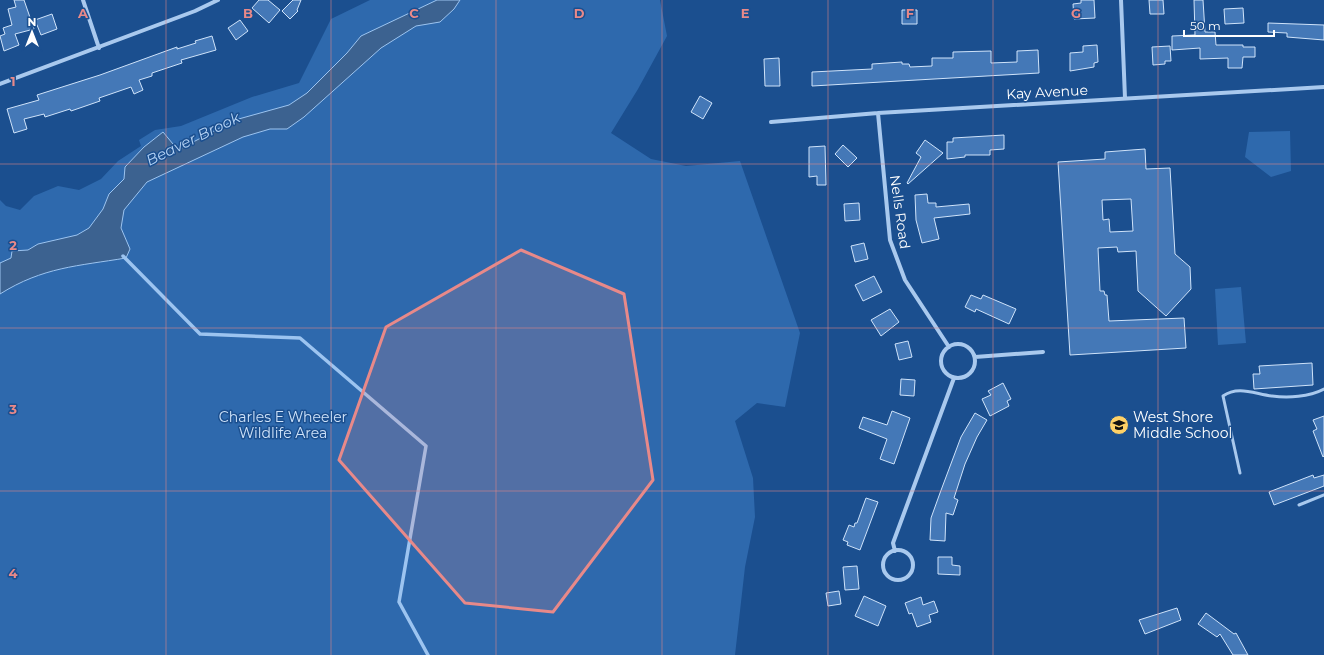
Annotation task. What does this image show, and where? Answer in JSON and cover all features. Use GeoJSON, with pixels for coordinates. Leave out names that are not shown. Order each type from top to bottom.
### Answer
{"type":"FeatureCollection","features":[{"type":"Feature","properties":{"kind":"street"},"geometry":{"type":"LineString","coordinates":[[83,0],[99,48]]}},
{"type":"Feature","properties":{"kind":"street"},"geometry":{"type":"LineString","coordinates":[[0,84],[99,48],[195,11],[218,0]]}},
{"type":"Feature","properties":{"kind":"street"},"geometry":{"type":"LineString","coordinates":[[1121,0],[1125,98]]}},
{"type":"Feature","properties":{"kind":"street","name":"Kay Avenue"},"geometry":{"type":"LineString","coordinates":[[771,122],[878,113],[1324,87]]}},
{"type":"Feature","properties":{"kind":"street","name":"Nells Road"},"geometry":{"type":"LineString","coordinates":[[878,113],[890,240],[905,280],[949,347]]}},
{"type":"Feature","properties":{"kind":"street"},"geometry":{"type":"LineString","coordinates":[[954,344],[964,345],[973,352],[975,357],[975,363],[971,373],[966,377],[954,378],[945,372],[942,367],[942,356],[949,347],[954,344]]}},
{"type":"Feature","properties":{"kind":"street"},"geometry":{"type":"LineString","coordinates":[[975,357],[1043,352]]}},
{"type":"Feature","properties":{"kind":"street"},"geometry":{"type":"LineString","coordinates":[[895,550],[893,543],[954,378]]}},
{"type":"Feature","properties":{"kind":"street"},"geometry":{"type":"LineString","coordinates":[[895,550],[905,552],[912,559],[913,570],[911,575],[902,580],[892,580],[885,574],[883,569],[884,560],[890,552],[895,550]]}},
{"type":"Feature","properties":{"kind":"lane"},"geometry":{"type":"LineString","coordinates":[[1240,473],[1223,396],[1230,391],[1245,391],[1272,396],[1310,395],[1324,389]]}},
{"type":"Feature","properties":{"kind":"lane"},"geometry":{"type":"LineString","coordinates":[[1299,505],[1324,495]]}},
{"type":"Feature","properties":{"kind":"highlighted area"},"geometry":{"type":"Polygon","coordinates":[[[521,250],[624,294],[653,480],[553,612],[465,603],[339,460],[386,327],[521,250]]]}},
{"type":"Feature","properties":{"kind":"green space","name":"Charles E Wheeler Wildlife Area"},"geometry":{"type":"Polygon","coordinates":[[[370,0],[660,0],[667,36],[638,89],[611,133],[651,159],[686,166],[740,161],[800,333],[785,407],[757,403],[735,421],[753,478],[755,517],[745,567],[735,655],[0,655],[0,200],[6,206],[20,210],[34,196],[58,186],[79,190],[101,179],[118,161],[141,146],[139,140],[155,130],[181,126],[252,97],[299,83],[331,19],[370,0]]]}},
{"type":"Feature","properties":{"kind":"green space"},"geometry":{"type":"Polygon","coordinates":[[[1290,131],[1291,171],[1271,177],[1245,157],[1249,132],[1290,131]]]}},
{"type":"Feature","properties":{"kind":"green space"},"geometry":{"type":"Polygon","coordinates":[[[1241,287],[1246,343],[1218,345],[1215,289],[1241,287]]]}},
{"type":"Feature","properties":{"kind":"shaded area"},"geometry":{"type":"Polygon","coordinates":[[[437,0],[460,0],[454,9],[440,22],[416,26],[381,48],[304,117],[287,129],[270,129],[243,137],[147,182],[124,210],[121,228],[130,249],[126,258],[76,266],[46,273],[31,278],[0,294],[0,263],[11,258],[12,251],[28,250],[38,244],[77,235],[89,228],[103,209],[109,194],[124,179],[125,167],[144,147],[163,132],[178,150],[235,120],[289,105],[307,93],[347,53],[361,36],[437,0]]]}},
{"type":"Feature","properties":{"kind":"building"},"geometry":{"type":"Polygon","coordinates":[[[14,0],[24,0],[34,29],[15,34],[19,45],[4,51],[0,36],[5,34],[3,28],[12,25],[8,9],[16,7],[14,0]]]}},
{"type":"Feature","properties":{"kind":"building"},"geometry":{"type":"Polygon","coordinates":[[[259,0],[268,0],[280,10],[269,23],[252,8],[259,0]]]}},
{"type":"Feature","properties":{"kind":"building"},"geometry":{"type":"Polygon","coordinates":[[[293,0],[301,0],[297,10],[298,11],[290,19],[282,11],[293,0]]]}},
{"type":"Feature","properties":{"kind":"building"},"geometry":{"type":"Polygon","coordinates":[[[1081,0],[1094,0],[1095,18],[1074,19],[1073,4],[1081,3],[1081,0]]]}},
{"type":"Feature","properties":{"kind":"building"},"geometry":{"type":"Polygon","coordinates":[[[1149,0],[1163,0],[1164,14],[1150,14],[1149,0]]]}},
{"type":"Feature","properties":{"kind":"building"},"geometry":{"type":"Polygon","coordinates":[[[1194,0],[1203,0],[1205,32],[1215,32],[1216,45],[1243,45],[1243,47],[1255,47],[1255,57],[1243,57],[1242,68],[1228,68],[1228,58],[1200,59],[1200,48],[1172,50],[1172,36],[1195,35],[1194,0]]]}},
{"type":"Feature","properties":{"kind":"building"},"geometry":{"type":"Polygon","coordinates":[[[1243,8],[1244,23],[1225,24],[1224,9],[1243,8]]]}},
{"type":"Feature","properties":{"kind":"building"},"geometry":{"type":"Polygon","coordinates":[[[902,10],[917,10],[917,24],[902,24],[902,10]]]}},
{"type":"Feature","properties":{"kind":"building"},"geometry":{"type":"Polygon","coordinates":[[[52,14],[57,29],[41,35],[35,20],[52,14]]]}},
{"type":"Feature","properties":{"kind":"building"},"geometry":{"type":"Polygon","coordinates":[[[240,20],[248,31],[236,40],[228,28],[240,20]]]}},
{"type":"Feature","properties":{"kind":"building"},"geometry":{"type":"Polygon","coordinates":[[[1268,23],[1324,25],[1324,40],[1287,37],[1287,33],[1268,32],[1268,23]]]}},
{"type":"Feature","properties":{"kind":"building"},"geometry":{"type":"Polygon","coordinates":[[[212,36],[216,50],[181,60],[182,63],[152,73],[152,76],[139,80],[143,90],[134,94],[131,87],[99,98],[100,101],[71,111],[70,109],[45,117],[44,114],[24,119],[27,129],[14,133],[7,109],[39,100],[37,95],[100,75],[177,47],[177,49],[196,43],[195,41],[212,36]]]}},
{"type":"Feature","properties":{"kind":"building"},"geometry":{"type":"Polygon","coordinates":[[[1097,45],[1098,62],[1094,63],[1094,67],[1070,71],[1070,53],[1083,52],[1083,46],[1097,45]]]}},
{"type":"Feature","properties":{"kind":"building"},"geometry":{"type":"Polygon","coordinates":[[[1170,46],[1171,61],[1165,61],[1165,64],[1153,65],[1152,47],[1170,46]]]}},
{"type":"Feature","properties":{"kind":"building"},"geometry":{"type":"Polygon","coordinates":[[[1038,50],[1039,73],[812,86],[812,72],[872,69],[872,64],[902,62],[902,64],[909,64],[910,67],[932,66],[932,58],[953,58],[953,52],[991,51],[991,63],[1017,62],[1017,51],[1038,50]]]}},
{"type":"Feature","properties":{"kind":"building"},"geometry":{"type":"Polygon","coordinates":[[[779,58],[780,86],[765,86],[764,59],[779,58]]]}},
{"type":"Feature","properties":{"kind":"building"},"geometry":{"type":"Polygon","coordinates":[[[700,96],[712,103],[703,119],[691,112],[700,96]]]}},
{"type":"Feature","properties":{"kind":"building"},"geometry":{"type":"Polygon","coordinates":[[[1004,135],[1004,149],[990,150],[990,155],[965,155],[965,157],[947,159],[947,142],[953,142],[953,138],[1004,135]]]}},
{"type":"Feature","properties":{"kind":"building"},"geometry":{"type":"Polygon","coordinates":[[[925,140],[943,153],[908,184],[907,183],[921,157],[916,153],[925,140]]]}},
{"type":"Feature","properties":{"kind":"building"},"geometry":{"type":"Polygon","coordinates":[[[843,145],[857,158],[848,167],[835,154],[843,145]]]}},
{"type":"Feature","properties":{"kind":"building"},"geometry":{"type":"Polygon","coordinates":[[[825,146],[826,185],[817,185],[817,176],[809,177],[809,147],[825,146]]]}},
{"type":"Feature","properties":{"kind":"building"},"geometry":{"type":"Polygon","coordinates":[[[1145,149],[1146,169],[1170,168],[1175,254],[1190,267],[1191,289],[1166,316],[1138,291],[1136,251],[1118,252],[1117,247],[1098,248],[1100,291],[1104,291],[1105,295],[1107,295],[1109,321],[1184,318],[1186,348],[1070,355],[1058,162],[1105,159],[1105,152],[1145,149]],[[1131,199],[1102,200],[1103,220],[1109,219],[1110,232],[1133,231],[1131,199]]]}},
{"type":"Feature","properties":{"kind":"building"},"geometry":{"type":"Polygon","coordinates":[[[927,194],[928,203],[936,203],[936,207],[969,204],[970,214],[934,218],[939,239],[922,243],[916,220],[915,195],[927,194]]]}},
{"type":"Feature","properties":{"kind":"building"},"geometry":{"type":"Polygon","coordinates":[[[859,203],[860,220],[845,221],[844,204],[859,203]]]}},
{"type":"Feature","properties":{"kind":"building"},"geometry":{"type":"Polygon","coordinates":[[[864,243],[868,259],[855,262],[851,246],[864,243]]]}},
{"type":"Feature","properties":{"kind":"building"},"geometry":{"type":"Polygon","coordinates":[[[874,276],[882,292],[863,301],[855,285],[874,276]]]}},
{"type":"Feature","properties":{"kind":"building"},"geometry":{"type":"Polygon","coordinates":[[[971,295],[981,299],[983,295],[1016,309],[1009,324],[976,309],[975,312],[965,307],[971,295]]]}},
{"type":"Feature","properties":{"kind":"building"},"geometry":{"type":"Polygon","coordinates":[[[890,309],[899,322],[881,336],[871,320],[890,309]]]}},
{"type":"Feature","properties":{"kind":"building"},"geometry":{"type":"Polygon","coordinates":[[[908,341],[912,357],[899,360],[895,344],[908,341]]]}},
{"type":"Feature","properties":{"kind":"building"},"geometry":{"type":"Polygon","coordinates":[[[1312,363],[1313,385],[1254,389],[1253,374],[1260,374],[1259,366],[1312,363]]]}},
{"type":"Feature","properties":{"kind":"building"},"geometry":{"type":"Polygon","coordinates":[[[901,379],[915,380],[914,396],[900,395],[901,379]]]}},
{"type":"Feature","properties":{"kind":"building"},"geometry":{"type":"Polygon","coordinates":[[[1003,383],[1011,399],[1007,401],[1009,406],[990,416],[982,399],[991,395],[988,391],[1003,383]]]}},
{"type":"Feature","properties":{"kind":"building"},"geometry":{"type":"Polygon","coordinates":[[[892,411],[910,418],[894,464],[880,459],[887,439],[859,428],[863,417],[887,425],[892,411]]]}},
{"type":"Feature","properties":{"kind":"building"},"geometry":{"type":"Polygon","coordinates":[[[975,413],[987,420],[977,437],[965,464],[954,498],[958,500],[953,515],[946,513],[945,541],[930,540],[931,518],[961,437],[975,413]]]}},
{"type":"Feature","properties":{"kind":"building"},"geometry":{"type":"Polygon","coordinates":[[[1324,416],[1323,457],[1313,431],[1317,429],[1313,420],[1324,416]]]}},
{"type":"Feature","properties":{"kind":"building"},"geometry":{"type":"Polygon","coordinates":[[[1313,475],[1314,478],[1324,475],[1324,486],[1274,505],[1269,492],[1313,475]]]}},
{"type":"Feature","properties":{"kind":"building"},"geometry":{"type":"Polygon","coordinates":[[[866,498],[878,502],[860,550],[847,545],[848,542],[843,540],[849,525],[854,527],[855,523],[857,523],[866,498]]]}},
{"type":"Feature","properties":{"kind":"building"},"geometry":{"type":"Polygon","coordinates":[[[938,557],[952,557],[952,565],[960,566],[960,575],[938,574],[938,557]]]}},
{"type":"Feature","properties":{"kind":"building"},"geometry":{"type":"Polygon","coordinates":[[[857,566],[859,589],[845,590],[843,567],[857,566]]]}},
{"type":"Feature","properties":{"kind":"building"},"geometry":{"type":"Polygon","coordinates":[[[839,591],[841,604],[828,606],[826,593],[839,591]]]}},
{"type":"Feature","properties":{"kind":"building"},"geometry":{"type":"Polygon","coordinates":[[[864,596],[886,606],[878,626],[855,616],[864,596]]]}},
{"type":"Feature","properties":{"kind":"building"},"geometry":{"type":"Polygon","coordinates":[[[921,597],[923,605],[934,601],[938,612],[929,615],[931,622],[917,627],[912,613],[909,614],[905,603],[921,597]]]}},
{"type":"Feature","properties":{"kind":"building"},"geometry":{"type":"Polygon","coordinates":[[[1177,608],[1181,620],[1145,634],[1139,620],[1177,608]]]}},
{"type":"Feature","properties":{"kind":"building"},"geometry":{"type":"Polygon","coordinates":[[[1206,613],[1234,634],[1236,633],[1248,655],[1233,655],[1220,634],[1217,637],[1198,624],[1206,613]]]}},
{"type":"Feature","properties":{"kind":"waterway"},"geometry":{"type":"LineString","coordinates":[[123,256],[200,334],[300,338],[426,446],[399,602],[428,655]]}},
{"type":"Feature","properties":{"kind":"place","name":"West Shore Middle School"},"geometry":{"type":"Point","coordinates":[1119,425]}},
{"type":"Feature","properties":{"kind":"water label","name":"Beaver Brook"},"geometry":{"type":"Point","coordinates":[193,139]}}]}
